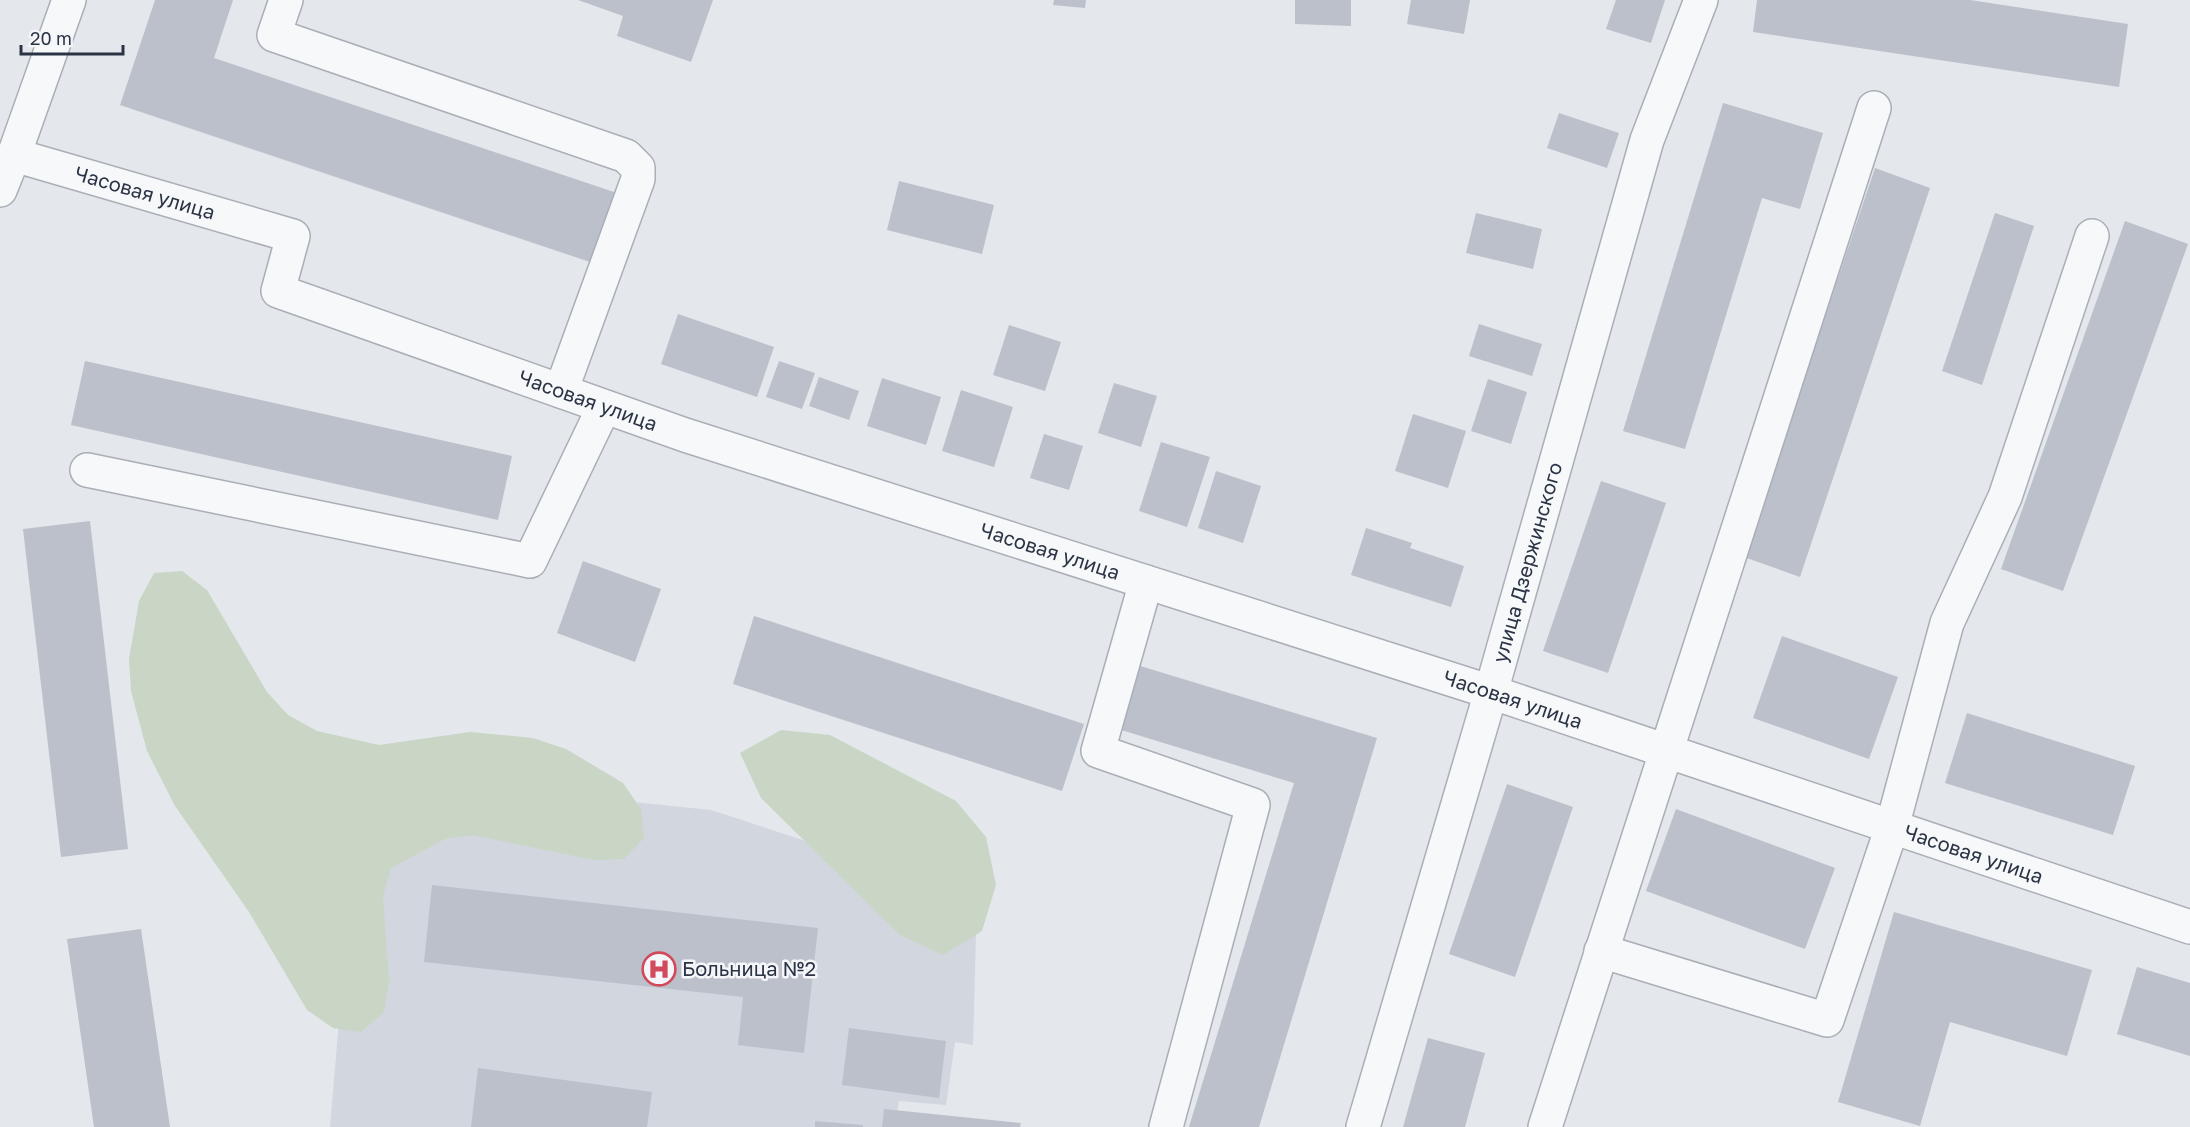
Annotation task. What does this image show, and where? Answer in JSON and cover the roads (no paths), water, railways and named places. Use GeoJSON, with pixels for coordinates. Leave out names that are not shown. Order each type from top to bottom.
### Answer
{"type":"FeatureCollection","features":[{"type":"Feature","properties":{"kind":"street"},"geometry":{"type":"LineString","coordinates":[[0,190],[69,0]]}},
{"type":"Feature","properties":{"kind":"street"},"geometry":{"type":"LineString","coordinates":[[286,0],[274,35],[626,156],[638,168],[638,178],[561,391]]}},
{"type":"Feature","properties":{"kind":"street","name":"улица Дзержинского"},"geometry":{"type":"LineString","coordinates":[[1363,1127],[1491,692],[1647,140],[1701,0]]}},
{"type":"Feature","properties":{"kind":"street"},"geometry":{"type":"LineString","coordinates":[[1545,1127],[1874,108]]}},
{"type":"Feature","properties":{"kind":"street","name":"Часовая улица"},"geometry":{"type":"LineString","coordinates":[[14,155],[293,236],[278,291],[604,407],[685,435],[1491,692],[2190,927]]}},
{"type":"Feature","properties":{"kind":"street"},"geometry":{"type":"LineString","coordinates":[[1601,951],[1827,1020],[1892,827],[1947,623],[2005,497],[2092,236]]}},
{"type":"Feature","properties":{"kind":"street"},"geometry":{"type":"LineString","coordinates":[[87,470],[530,561],[604,407]]}},
{"type":"Feature","properties":{"kind":"street"},"geometry":{"type":"LineString","coordinates":[[1146,582],[1098,751],[1253,805],[1166,1127]]}},
{"type":"Feature","properties":{"kind":"place","name":"Больница №2"},"geometry":{"type":"Point","coordinates":[659,969]}}]}
